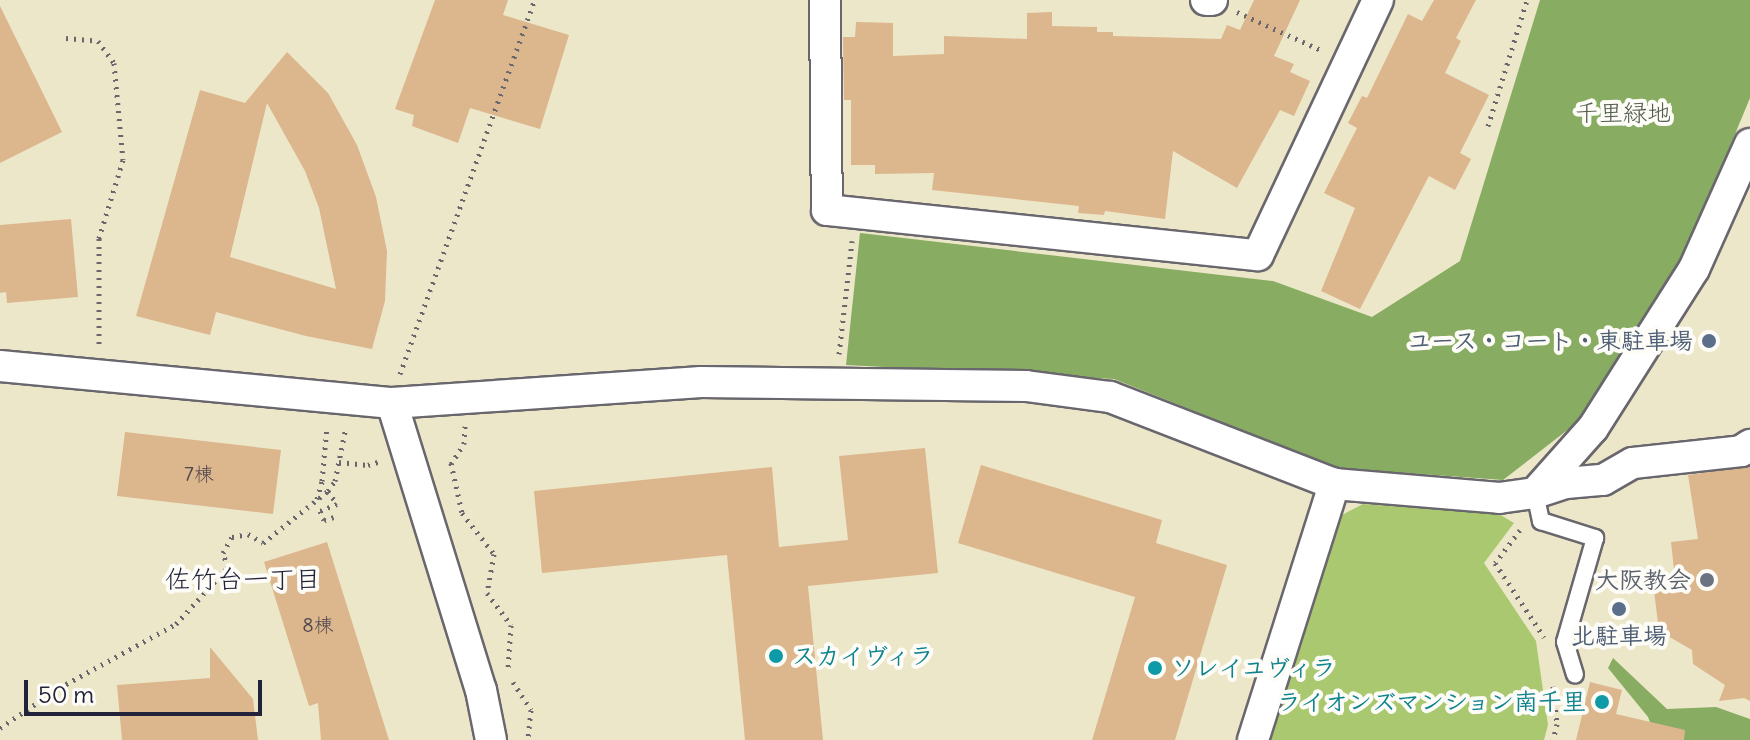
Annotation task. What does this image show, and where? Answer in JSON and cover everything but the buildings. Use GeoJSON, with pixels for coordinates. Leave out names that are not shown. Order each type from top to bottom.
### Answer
{"type":"FeatureCollection","features":[{"type":"Feature","properties":{"kind":"street"},"geometry":{"type":"LineString","coordinates":[[825,0],[827,210],[1258,255],[1378,0]]}},
{"type":"Feature","properties":{"kind":"street"},"geometry":{"type":"LineString","coordinates":[[1206,0],[1212,0]]}},
{"type":"Feature","properties":{"kind":"street"},"geometry":{"type":"LineString","coordinates":[[1535,493],[1593,428],[1694,269],[1750,144]]}},
{"type":"Feature","properties":{"kind":"street"},"geometry":{"type":"LineString","coordinates":[[0,366],[395,391],[701,382],[1026,386],[1110,397],[1334,484],[1499,498],[1535,493],[1566,483],[1603,480],[1633,463],[1741,451],[1750,445]]}},
{"type":"Feature","properties":{"kind":"street"},"geometry":{"type":"LineString","coordinates":[[395,391],[481,690],[491,740]]}},
{"type":"Feature","properties":{"kind":"street"},"geometry":{"type":"LineString","coordinates":[[1253,740],[1334,484]]}},
{"type":"Feature","properties":{"kind":"lane"},"geometry":{"type":"LineString","coordinates":[[1535,493],[1541,521],[1595,538],[1565,642],[1575,675]]}},
{"type":"Feature","properties":{"kind":"path"},"geometry":{"type":"LineString","coordinates":[[1212,0],[1349,63]]}},
{"type":"Feature","properties":{"kind":"path"},"geometry":{"type":"LineString","coordinates":[[1488,126],[1527,0]]}},
{"type":"Feature","properties":{"kind":"path"},"geometry":{"type":"LineString","coordinates":[[395,391],[534,1]]}},
{"type":"Feature","properties":{"kind":"path"},"geometry":{"type":"LineString","coordinates":[[66,38],[98,41],[114,63],[123,160],[99,238],[99,345]]}},
{"type":"Feature","properties":{"kind":"path"},"geometry":{"type":"LineString","coordinates":[[837,367],[855,213]]}},
{"type":"Feature","properties":{"kind":"path"},"geometry":{"type":"LineString","coordinates":[[316,502],[322,481],[327,417]]}},
{"type":"Feature","properties":{"kind":"path"},"geometry":{"type":"LineString","coordinates":[[0,728],[59,688],[176,624],[228,567],[223,553],[232,537],[248,534],[263,543],[328,491],[344,440]]}},
{"type":"Feature","properties":{"kind":"path"},"geometry":{"type":"LineString","coordinates":[[339,462],[373,463]]}},
{"type":"Feature","properties":{"kind":"path"},"geometry":{"type":"LineString","coordinates":[[451,463],[462,513],[494,554],[487,593],[511,625],[507,673],[531,710],[528,740]]}},
{"type":"Feature","properties":{"kind":"path"},"geometry":{"type":"LineString","coordinates":[[328,491],[337,504],[320,511],[324,520],[334,517]]}},
{"type":"Feature","properties":{"kind":"path"},"geometry":{"type":"LineString","coordinates":[[1535,493],[1522,526],[1495,563],[1548,644]]}},
{"type":"Feature","properties":{"kind":"path"},"geometry":{"type":"LineString","coordinates":[[1552,684],[1557,724],[1553,740]]}},
{"type":"Feature","properties":{"kind":"green space","name":"千里緑地"},"geometry":{"type":"Polygon","coordinates":[[[1540,0],[1750,0],[1750,98],[1685,254],[1579,421],[1503,480],[1337,468],[1114,379],[846,365],[860,233],[1273,281],[1372,317],[1460,261],[1540,0]]]}},
{"type":"Feature","properties":{"kind":"green space"},"geometry":{"type":"Polygon","coordinates":[[[1363,504],[1499,514],[1514,523],[1484,563],[1536,641],[1548,725],[1544,740],[1271,740],[1340,516],[1363,504]]]}},
{"type":"Feature","properties":{"kind":"green space"},"geometry":{"type":"Polygon","coordinates":[[[1613,658],[1667,709],[1716,707],[1750,719],[1750,740],[1657,740],[1648,717],[1608,668],[1613,658]]]}},
{"type":"Feature","properties":{"kind":"place","name":"ユース・コート・東駐車場"},"geometry":{"type":"Point","coordinates":[1709,341]}},
{"type":"Feature","properties":{"kind":"place","name":"大阪教会"},"geometry":{"type":"Point","coordinates":[1707,580]}},
{"type":"Feature","properties":{"kind":"place","name":"北駐車場"},"geometry":{"type":"Point","coordinates":[1619,609]}},
{"type":"Feature","properties":{"kind":"place","name":"スカイヴィラ"},"geometry":{"type":"Point","coordinates":[776,656]}},
{"type":"Feature","properties":{"kind":"place","name":"ソレイユヴィラ"},"geometry":{"type":"Point","coordinates":[1155,668]}},
{"type":"Feature","properties":{"kind":"place","name":"ライオンズマンション南千里"},"geometry":{"type":"Point","coordinates":[1602,702]}},
{"type":"Feature","properties":{"kind":"district","name":"佐竹台一丁目"},"geometry":{"type":"Point","coordinates":[243,579]}}]}
